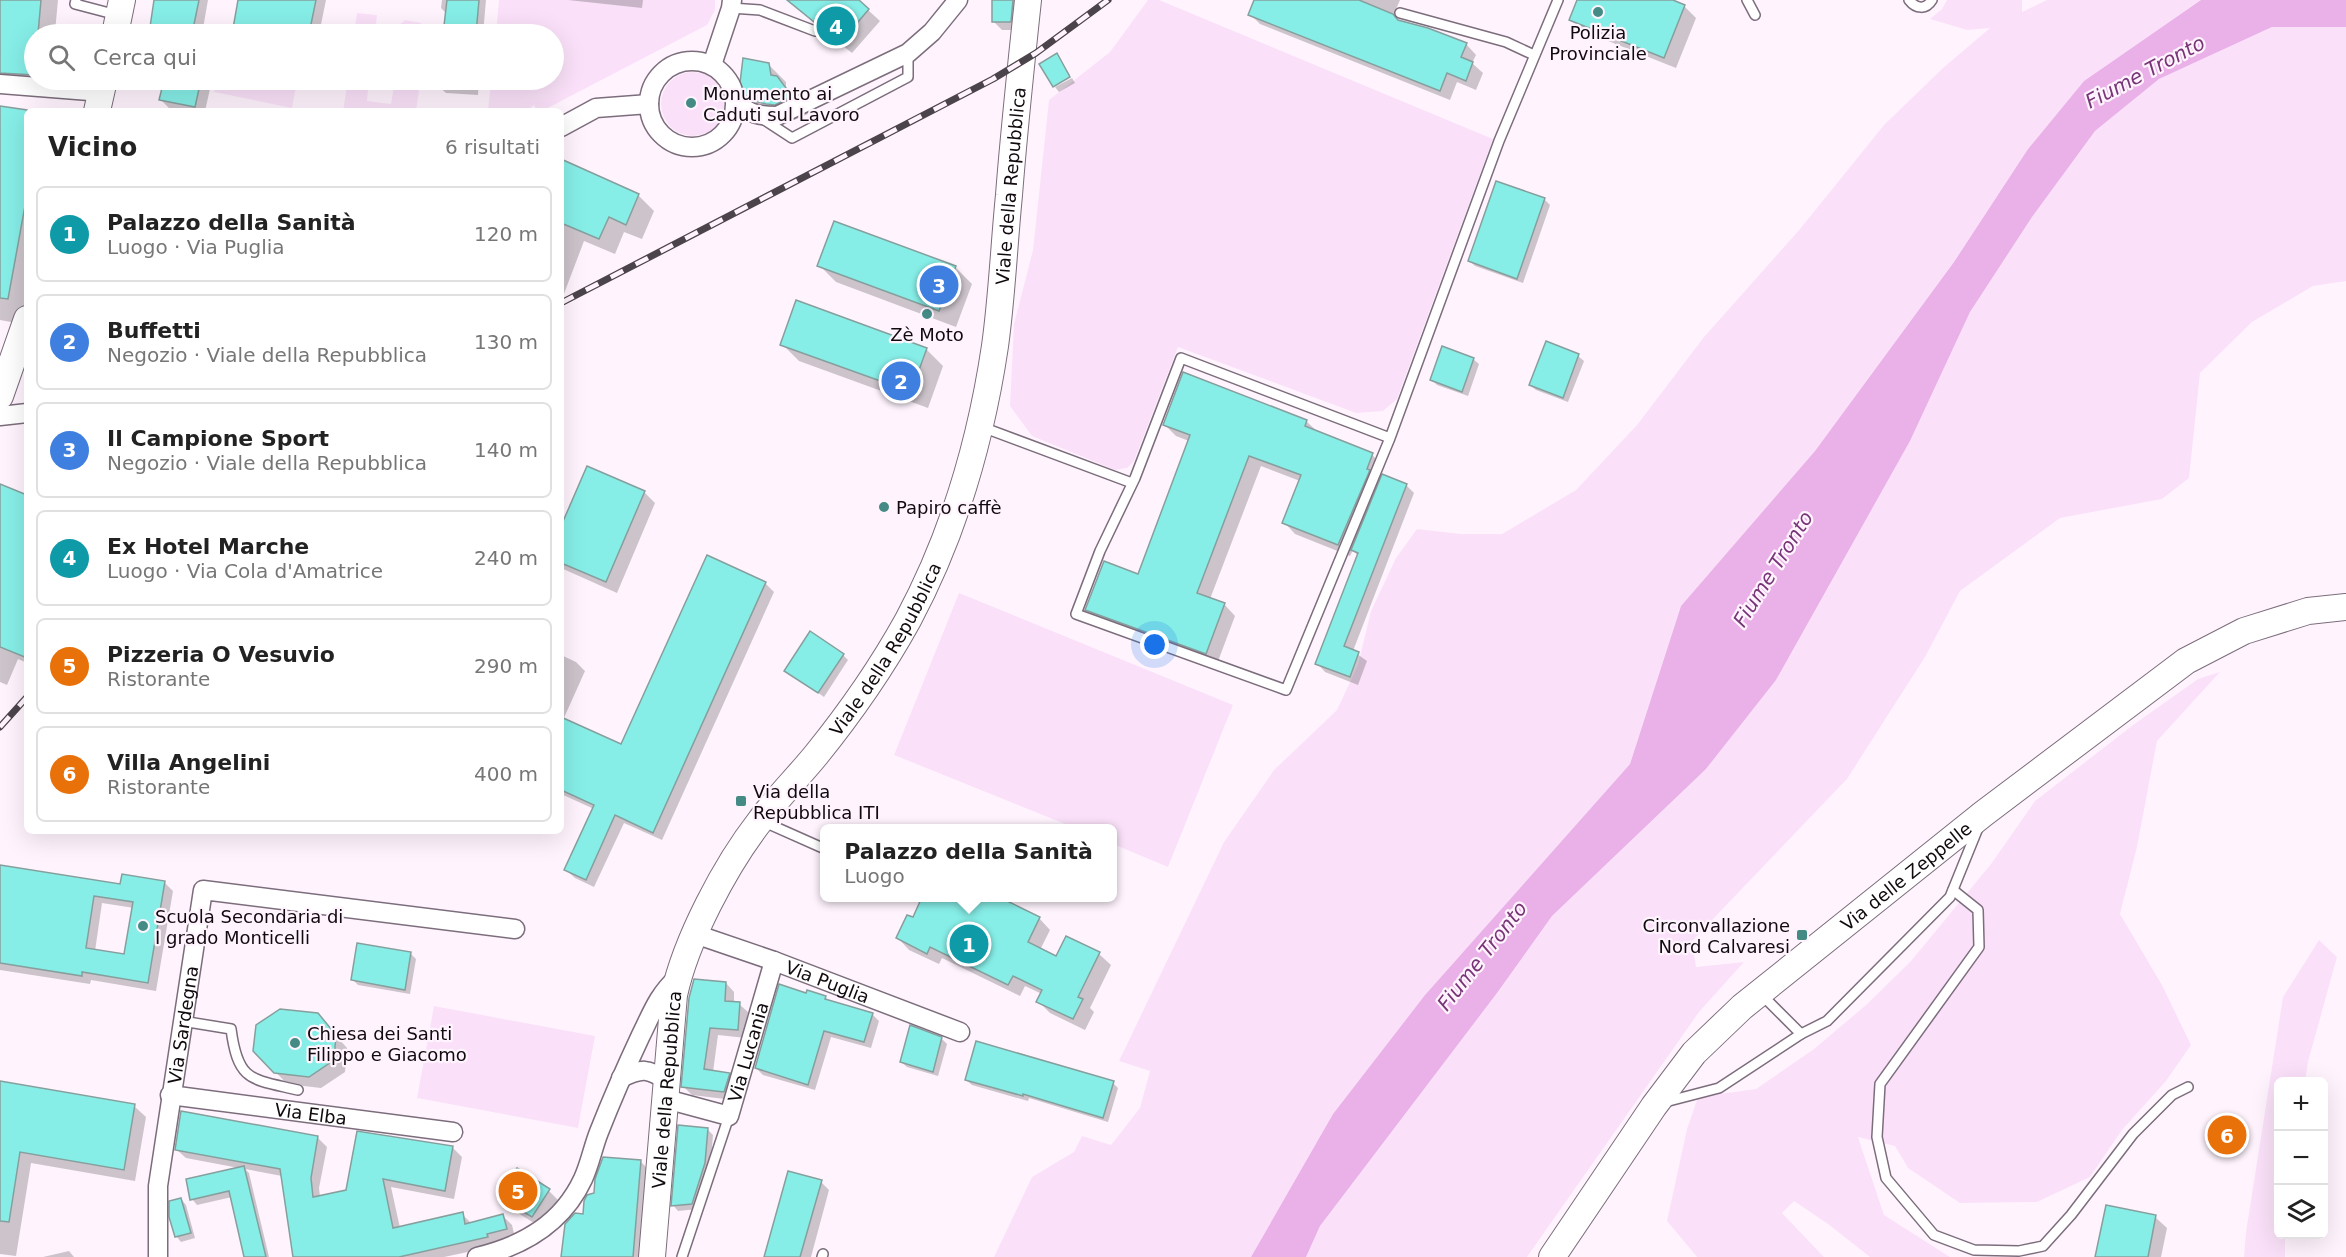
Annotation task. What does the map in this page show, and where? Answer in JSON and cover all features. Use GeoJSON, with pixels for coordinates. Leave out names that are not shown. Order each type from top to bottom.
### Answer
{"type":"FeatureCollection","features":[{"type":"Feature","properties":{"kind":"street"},"geometry":{"type":"LineString","coordinates":[[736,102],[746,111],[757,116],[777,116],[908,53],[932,32],[958,0]]}},
{"type":"Feature","properties":{"kind":"street","name":"Viale della Repubblica"},"geometry":{"type":"LineString","coordinates":[[652,1257],[674,995],[678,976],[695,934],[735,857],[760,820],[818,753],[881,667],[908,620],[937,558],[960,495],[980,426],[995,346],[1028,0]]}},
{"type":"Feature","properties":{"kind":"street"},"geometry":{"type":"LineString","coordinates":[[711,65],[731,4]]}},
{"type":"Feature","properties":{"kind":"street"},"geometry":{"type":"LineString","coordinates":[[687,61],[700,61],[724,74],[732,87],[736,102],[730,126],[722,136],[712,143],[687,147],[675,144],[660,133],[651,117],[649,104],[656,80],[675,64],[687,61]]}},
{"type":"Feature","properties":{"kind":"street"},"geometry":{"type":"LineString","coordinates":[[0,84],[24,86]]}},
{"type":"Feature","properties":{"kind":"street"},"geometry":{"type":"LineString","coordinates":[[61,90],[101,94]]}},
{"type":"Feature","properties":{"kind":"street"},"geometry":{"type":"LineString","coordinates":[[564,125],[596,108],[649,104]]}},
{"type":"Feature","properties":{"kind":"street"},"geometry":{"type":"LineString","coordinates":[[0,396],[24,328]]}},
{"type":"Feature","properties":{"kind":"street"},"geometry":{"type":"LineString","coordinates":[[0,416],[24,413]]}},
{"type":"Feature","properties":{"kind":"street","name":"Via delle Zeppelle"},"geometry":{"type":"LineString","coordinates":[[1552,1257],[1654,1106],[1694,1053],[1742,1007],[1983,814],[2186,661],[2244,631],[2308,611],[2346,607]]}},
{"type":"Feature","properties":{"kind":"street","name":"Via Sardegna"},"geometry":{"type":"LineString","coordinates":[[158,1257],[158,1186],[203,890],[515,929]]}},
{"type":"Feature","properties":{"kind":"street","name":"Via Puglia"},"geometry":{"type":"LineString","coordinates":[[695,934],[774,961],[960,1032]]}},
{"type":"Feature","properties":{"kind":"street","name":"Via Lucania"},"geometry":{"type":"LineString","coordinates":[[621,1078],[641,1070],[650,1071],[667,1090],[729,1116],[774,961]]}},
{"type":"Feature","properties":{"kind":"street"},"geometry":{"type":"LineString","coordinates":[[477,1257],[531,1239],[552,1223],[564,1209],[583,1179],[598,1133],[621,1078],[663,991],[678,976]]}},
{"type":"Feature","properties":{"kind":"street","name":"Via Elba"},"geometry":{"type":"LineString","coordinates":[[171,1095],[453,1132]]}},
{"type":"Feature","properties":{"kind":"lane"},"geometry":{"type":"LineString","coordinates":[[76,0],[75,4],[119,17]]}},
{"type":"Feature","properties":{"kind":"lane"},"geometry":{"type":"LineString","coordinates":[[1390,438],[1181,358],[1132,483],[1100,551],[1076,614],[1286,690],[1390,438],[1499,141],[1558,0]]}},
{"type":"Feature","properties":{"kind":"lane"},"geometry":{"type":"LineString","coordinates":[[1747,0],[1755,15]]}},
{"type":"Feature","properties":{"kind":"lane"},"geometry":{"type":"LineString","coordinates":[[1909,0],[1919,8],[1927,6],[1932,0]]}},
{"type":"Feature","properties":{"kind":"lane"},"geometry":{"type":"LineString","coordinates":[[731,4],[760,10],[815,31]]}},
{"type":"Feature","properties":{"kind":"lane"},"geometry":{"type":"LineString","coordinates":[[1400,13],[1506,42],[1534,55]]}},
{"type":"Feature","properties":{"kind":"lane"},"geometry":{"type":"LineString","coordinates":[[757,116],[792,138],[908,78],[908,53]]}},
{"type":"Feature","properties":{"kind":"lane"},"geometry":{"type":"LineString","coordinates":[[980,426],[1132,483]]}},
{"type":"Feature","properties":{"kind":"lane"},"geometry":{"type":"LineString","coordinates":[[1654,1106],[1719,1088],[1801,1034],[1827,1021],[1950,897],[1983,814]]}},
{"type":"Feature","properties":{"kind":"lane"},"geometry":{"type":"LineString","coordinates":[[760,820],[820,847]]}},
{"type":"Feature","properties":{"kind":"lane"},"geometry":{"type":"LineString","coordinates":[[1953,890],[1978,910],[1979,947],[1880,1084],[1877,1137],[1886,1178],[1934,1236],[1974,1250],[2019,1251],[2043,1246],[2071,1215],[2133,1134],[2172,1095],[2188,1087]]}},
{"type":"Feature","properties":{"kind":"lane"},"geometry":{"type":"LineString","coordinates":[[1760,993],[1801,1034]]}},
{"type":"Feature","properties":{"kind":"lane"},"geometry":{"type":"LineString","coordinates":[[182,1020],[231,1029],[234,1054],[247,1076],[298,1090]]}},
{"type":"Feature","properties":{"kind":"lane"},"geometry":{"type":"LineString","coordinates":[[682,1257],[729,1116]]}},
{"type":"Feature","properties":{"kind":"shaded area"},"geometry":{"type":"Polygon","coordinates":[[[499,0],[715,0],[715,10],[707,25],[548,108],[536,108],[534,105],[530,108],[488,108],[490,90],[564,90],[564,24],[497,24],[499,0]]]}},
{"type":"Feature","properties":{"kind":"shaded area"},"geometry":{"type":"Polygon","coordinates":[[[1148,0],[1159,0],[1493,139],[1397,399],[1383,411],[1356,413],[1178,347],[1134,461],[1127,468],[1115,470],[1032,436],[1010,406],[1014,324],[1033,250],[1049,100],[1110,52],[1148,0]]]}},
{"type":"Feature","properties":{"kind":"shaded area"},"geometry":{"type":"Polygon","coordinates":[[[1947,0],[2022,0],[2022,12],[2047,0],[2201,0],[2084,81],[2028,149],[1954,262],[1815,451],[1681,606],[1630,764],[1425,995],[1333,1114],[1251,1257],[994,1257],[1032,1177],[1074,1152],[1082,1136],[1111,1145],[1140,1108],[1150,1071],[1119,1061],[1224,842],[1274,770],[1337,710],[1358,665],[1371,611],[1396,558],[1417,529],[1461,534],[1502,534],[1576,490],[1637,425],[1704,337],[1800,229],[1884,125],[1943,68],[1990,28],[1967,30],[1930,19],[1942,9],[1947,0]]]}},
{"type":"Feature","properties":{"kind":"shaded area"},"geometry":{"type":"Polygon","coordinates":[[[357,13],[377,15],[376,24],[355,24],[357,13]]]}},
{"type":"Feature","properties":{"kind":"shaded area"},"geometry":{"type":"Polygon","coordinates":[[[405,20],[422,24],[400,24],[405,20]]]}},
{"type":"Feature","properties":{"kind":"shaded area"},"geometry":{"type":"Polygon","coordinates":[[[2272,27],[2346,27],[2346,281],[2313,286],[2252,322],[2200,373],[2189,478],[2162,499],[2060,518],[1960,591],[1925,657],[1847,779],[1692,941],[1696,967],[1744,962],[1699,1012],[1527,1257],[1306,1257],[1320,1226],[1497,993],[1552,916],[1706,769],[1776,680],[1910,441],[1970,312],[2032,217],[2095,131],[2159,79],[2272,27]]]}},
{"type":"Feature","properties":{"kind":"shaded area"},"geometry":{"type":"Polygon","coordinates":[[[687,72],[699,72],[716,81],[723,92],[725,104],[723,116],[716,127],[699,136],[687,136],[675,131],[666,122],[661,110],[661,98],[666,86],[675,77],[687,72]]]}},
{"type":"Feature","properties":{"kind":"shaded area"},"geometry":{"type":"Polygon","coordinates":[[[214,90],[295,90],[292,108],[214,92],[214,90]]]}},
{"type":"Feature","properties":{"kind":"shaded area"},"geometry":{"type":"Polygon","coordinates":[[[346,90],[368,90],[367,101],[391,104],[393,90],[419,91],[416,108],[343,108],[346,90]]]}},
{"type":"Feature","properties":{"kind":"shaded area"},"geometry":{"type":"Polygon","coordinates":[[[959,593],[1233,705],[1168,867],[1117,846],[1117,824],[1065,824],[894,755],[959,593]]]}},
{"type":"Feature","properties":{"kind":"shaded area"},"geometry":{"type":"Polygon","coordinates":[[[2220,672],[2157,741],[2137,847],[2120,914],[2162,985],[2191,1045],[2166,1081],[2122,1130],[2090,1177],[2037,1202],[1960,1203],[1908,1168],[1895,1146],[1858,1137],[1884,1215],[1950,1257],[1870,1257],[1794,1201],[1782,1213],[1824,1257],[1697,1257],[1667,1221],[1687,1129],[1698,1097],[1756,1089],[1814,1049],[1866,1005],[1911,961],[1991,864],[2035,801],[2133,725],[2198,679],[2220,672]]]}},
{"type":"Feature","properties":{"kind":"shaded area"},"geometry":{"type":"Polygon","coordinates":[[[2319,940],[2337,957],[2306,1077],[2274,1077],[2274,1239],[2285,1239],[2285,1257],[2244,1257],[2246,1232],[2283,997],[2319,940]]]}},
{"type":"Feature","properties":{"kind":"shaded area"},"geometry":{"type":"Polygon","coordinates":[[[434,1006],[595,1036],[578,1128],[417,1098],[434,1006]]]}},
{"type":"Feature","properties":{"kind":"water","name":"Fiume Tronto"},"geometry":{"type":"Polygon","coordinates":[[[2201,0],[2346,0],[2346,27],[2272,27],[2159,79],[2095,131],[2032,217],[1970,312],[1910,441],[1776,680],[1706,769],[1552,916],[1497,993],[1320,1226],[1306,1257],[1251,1257],[1333,1114],[1425,995],[1630,764],[1681,606],[1815,451],[1954,262],[2028,149],[2084,81],[2201,0]]]}},
{"type":"Feature","properties":{"kind":"building"},"geometry":{"type":"Polygon","coordinates":[[[0,0],[41,0],[39,24],[24,24],[24,74],[0,73],[0,0]]]}},
{"type":"Feature","properties":{"kind":"building"},"geometry":{"type":"Polygon","coordinates":[[[154,0],[199,0],[194,24],[150,24],[154,0]]]}},
{"type":"Feature","properties":{"kind":"building"},"geometry":{"type":"Polygon","coordinates":[[[238,0],[316,0],[311,24],[234,24],[238,0]]]}},
{"type":"Feature","properties":{"kind":"building"},"geometry":{"type":"Polygon","coordinates":[[[447,0],[479,0],[477,24],[444,24],[447,0]]]}},
{"type":"Feature","properties":{"kind":"building"},"geometry":{"type":"Polygon","coordinates":[[[787,0],[859,0],[869,9],[840,43],[787,0]]]}},
{"type":"Feature","properties":{"kind":"building"},"geometry":{"type":"Polygon","coordinates":[[[992,0],[1013,0],[1011,22],[992,22],[992,0]]]}},
{"type":"Feature","properties":{"kind":"building"},"geometry":{"type":"Polygon","coordinates":[[[1254,0],[1359,0],[1393,14],[1398,20],[1428,28],[1467,43],[1461,57],[1473,62],[1466,81],[1447,73],[1440,91],[1248,15],[1254,0]]]}},
{"type":"Feature","properties":{"kind":"building"},"geometry":{"type":"Polygon","coordinates":[[[1577,0],[1673,0],[1685,5],[1664,58],[1569,20],[1577,0]]]}},
{"type":"Feature","properties":{"kind":"building"},"geometry":{"type":"Polygon","coordinates":[[[1057,53],[1070,77],[1053,87],[1039,64],[1057,53]]]}},
{"type":"Feature","properties":{"kind":"building"},"geometry":{"type":"Polygon","coordinates":[[[743,58],[769,63],[771,75],[777,76],[792,96],[775,105],[755,101],[739,91],[743,58]]]}},
{"type":"Feature","properties":{"kind":"building"},"geometry":{"type":"Polygon","coordinates":[[[162,90],[199,90],[195,107],[159,100],[162,90]]]}},
{"type":"Feature","properties":{"kind":"building"},"geometry":{"type":"Polygon","coordinates":[[[0,106],[24,110],[24,211],[8,299],[0,298],[0,106]]]}},
{"type":"Feature","properties":{"kind":"building"},"geometry":{"type":"Polygon","coordinates":[[[564,160],[639,194],[626,225],[609,217],[599,239],[564,224],[564,160]]]}},
{"type":"Feature","properties":{"kind":"building"},"geometry":{"type":"Polygon","coordinates":[[[1496,181],[1545,198],[1517,279],[1468,261],[1496,181]]]}},
{"type":"Feature","properties":{"kind":"building"},"geometry":{"type":"Polygon","coordinates":[[[834,221],[956,266],[939,311],[817,266],[834,221]]]}},
{"type":"Feature","properties":{"kind":"building"},"geometry":{"type":"Polygon","coordinates":[[[796,300],[927,348],[911,392],[780,345],[796,300]]]}},
{"type":"Feature","properties":{"kind":"building"},"geometry":{"type":"Polygon","coordinates":[[[1546,341],[1579,354],[1563,398],[1529,385],[1546,341]]]}},
{"type":"Feature","properties":{"kind":"building"},"geometry":{"type":"Polygon","coordinates":[[[1442,346],[1474,358],[1462,392],[1430,380],[1442,346]]]}},
{"type":"Feature","properties":{"kind":"building"},"geometry":{"type":"Polygon","coordinates":[[[1183,372],[1307,420],[1305,426],[1373,453],[1367,469],[1370,470],[1338,545],[1282,523],[1301,475],[1249,456],[1197,593],[1225,603],[1206,654],[1085,610],[1104,561],[1138,574],[1190,435],[1163,425],[1183,372]]]}},
{"type":"Feature","properties":{"kind":"building"},"geometry":{"type":"Polygon","coordinates":[[[587,466],[645,491],[606,582],[564,564],[564,519],[587,466]]]}},
{"type":"Feature","properties":{"kind":"building"},"geometry":{"type":"Polygon","coordinates":[[[1382,474],[1407,484],[1344,646],[1359,652],[1350,677],[1315,664],[1358,553],[1351,550],[1382,474]]]}},
{"type":"Feature","properties":{"kind":"building"},"geometry":{"type":"Polygon","coordinates":[[[0,484],[24,494],[24,657],[0,647],[0,484]]]}},
{"type":"Feature","properties":{"kind":"building"},"geometry":{"type":"Polygon","coordinates":[[[707,555],[766,582],[653,833],[615,815],[586,880],[564,870],[594,805],[564,791],[564,718],[621,744],[707,555]]]}},
{"type":"Feature","properties":{"kind":"building"},"geometry":{"type":"Polygon","coordinates":[[[810,631],[844,654],[818,693],[784,671],[810,631]]]}},
{"type":"Feature","properties":{"kind":"building"},"geometry":{"type":"Polygon","coordinates":[[[0,865],[120,884],[122,874],[165,881],[148,983],[82,972],[82,976],[0,963],[0,865]],[[94,896],[86,948],[124,954],[133,902],[94,896]]]}},
{"type":"Feature","properties":{"kind":"building"},"geometry":{"type":"Polygon","coordinates":[[[920,902],[1009,902],[1040,917],[1028,942],[1056,956],[1066,936],[1100,952],[1078,997],[1083,999],[1073,1019],[1036,1002],[1042,990],[1013,976],[1008,985],[930,947],[927,954],[896,938],[907,915],[913,917],[920,902]]]}},
{"type":"Feature","properties":{"kind":"building"},"geometry":{"type":"Polygon","coordinates":[[[357,943],[411,952],[405,990],[351,980],[357,943]]]}},
{"type":"Feature","properties":{"kind":"building"},"geometry":{"type":"Polygon","coordinates":[[[694,979],[726,982],[725,1001],[740,1002],[738,1030],[710,1028],[704,1069],[730,1073],[724,1092],[681,1087],[689,998],[694,979]]]}},
{"type":"Feature","properties":{"kind":"building"},"geometry":{"type":"Polygon","coordinates":[[[779,984],[806,993],[807,990],[826,996],[825,999],[873,1013],[864,1042],[824,1031],[808,1085],[755,1068],[779,984]]]}},
{"type":"Feature","properties":{"kind":"building","name":"Chiesa dei Santi Filippo e Giacomo"},"geometry":{"type":"Polygon","coordinates":[[[280,1009],[318,1013],[336,1035],[334,1060],[309,1077],[274,1073],[253,1051],[256,1025],[280,1009]]]}},
{"type":"Feature","properties":{"kind":"building"},"geometry":{"type":"Polygon","coordinates":[[[910,1025],[942,1037],[933,1072],[900,1062],[910,1025]]]}},
{"type":"Feature","properties":{"kind":"building"},"geometry":{"type":"Polygon","coordinates":[[[976,1041],[1114,1081],[1103,1118],[1023,1094],[1023,1096],[965,1080],[976,1041]]]}},
{"type":"Feature","properties":{"kind":"building"},"geometry":{"type":"Polygon","coordinates":[[[0,1081],[135,1104],[124,1170],[20,1152],[9,1222],[0,1221],[0,1081]]]}},
{"type":"Feature","properties":{"kind":"building"},"geometry":{"type":"Polygon","coordinates":[[[181,1111],[318,1136],[311,1178],[313,1197],[346,1190],[357,1131],[453,1146],[445,1191],[383,1179],[393,1228],[463,1212],[465,1224],[503,1214],[507,1229],[487,1234],[488,1237],[399,1257],[293,1257],[280,1169],[175,1150],[181,1111]]]}},
{"type":"Feature","properties":{"kind":"building"},"geometry":{"type":"Polygon","coordinates":[[[678,1125],[708,1128],[705,1163],[692,1204],[671,1206],[678,1125]]]}},
{"type":"Feature","properties":{"kind":"building"},"geometry":{"type":"Polygon","coordinates":[[[603,1157],[641,1160],[633,1257],[561,1257],[565,1224],[575,1213],[583,1214],[587,1195],[594,1193],[595,1179],[603,1157]]]}},
{"type":"Feature","properties":{"kind":"building"},"geometry":{"type":"Polygon","coordinates":[[[244,1166],[266,1257],[244,1257],[229,1191],[190,1200],[186,1179],[244,1166]]]}},
{"type":"Feature","properties":{"kind":"building"},"geometry":{"type":"Polygon","coordinates":[[[517,1168],[550,1189],[532,1217],[499,1197],[517,1168]]]}},
{"type":"Feature","properties":{"kind":"building"},"geometry":{"type":"Polygon","coordinates":[[[788,1171],[822,1180],[800,1257],[764,1257],[788,1171]]]}},
{"type":"Feature","properties":{"kind":"building"},"geometry":{"type":"Polygon","coordinates":[[[181,1198],[191,1233],[175,1237],[169,1217],[169,1201],[181,1198]]]}},
{"type":"Feature","properties":{"kind":"building"},"geometry":{"type":"Polygon","coordinates":[[[2106,1205],[2156,1215],[2148,1257],[2095,1257],[2106,1205]]]}},
{"type":"Feature","properties":{"kind":"railway"},"geometry":{"type":"LineString","coordinates":[[564,301],[993,79],[1036,53],[1108,0]]}},
{"type":"Feature","properties":{"kind":"railway"},"geometry":{"type":"LineString","coordinates":[[0,727],[24,700]]}},
{"type":"Feature","properties":{"kind":"place","name":"Polizia Provinciale"},"geometry":{"type":"Point","coordinates":[1598,12]}},
{"type":"Feature","properties":{"kind":"place","name":"Ex Hotel Marche"},"geometry":{"type":"Point","coordinates":[836,26]}},
{"type":"Feature","properties":{"kind":"place","name":"Monumento ai Caduti sul Lavoro"},"geometry":{"type":"Point","coordinates":[691,103]}},
{"type":"Feature","properties":{"kind":"place","name":"Il Campione Sport"},"geometry":{"type":"Point","coordinates":[939,285]}},
{"type":"Feature","properties":{"kind":"place","name":"Zè Moto"},"geometry":{"type":"Point","coordinates":[927,314]}},
{"type":"Feature","properties":{"kind":"place","name":"Buffetti"},"geometry":{"type":"Point","coordinates":[901,381]}},
{"type":"Feature","properties":{"kind":"place","name":"Papiro caffè"},"geometry":{"type":"Point","coordinates":[884,507]}},
{"type":"Feature","properties":{"kind":"place","name":"Via della Repubblica ITI"},"geometry":{"type":"Point","coordinates":[741,801]}},
{"type":"Feature","properties":{"kind":"place","name":"Scuola Secondaria di I grado Monticelli"},"geometry":{"type":"Point","coordinates":[143,926]}},
{"type":"Feature","properties":{"kind":"place","name":"Circonvallazione Nord Calvaresi"},"geometry":{"type":"Point","coordinates":[1802,935]}},
{"type":"Feature","properties":{"kind":"place","name":"Palazzo della Sanità"},"geometry":{"type":"Point","coordinates":[969,944]}},
{"type":"Feature","properties":{"kind":"place","name":"Chiesa dei Santi Filippo e Giacomo"},"geometry":{"type":"Point","coordinates":[295,1043]}},
{"type":"Feature","properties":{"kind":"place","name":"Villa Angelini"},"geometry":{"type":"Point","coordinates":[2227,1135]}},
{"type":"Feature","properties":{"kind":"place","name":"Pizzeria O Vesuvio"},"geometry":{"type":"Point","coordinates":[518,1191]}}]}
